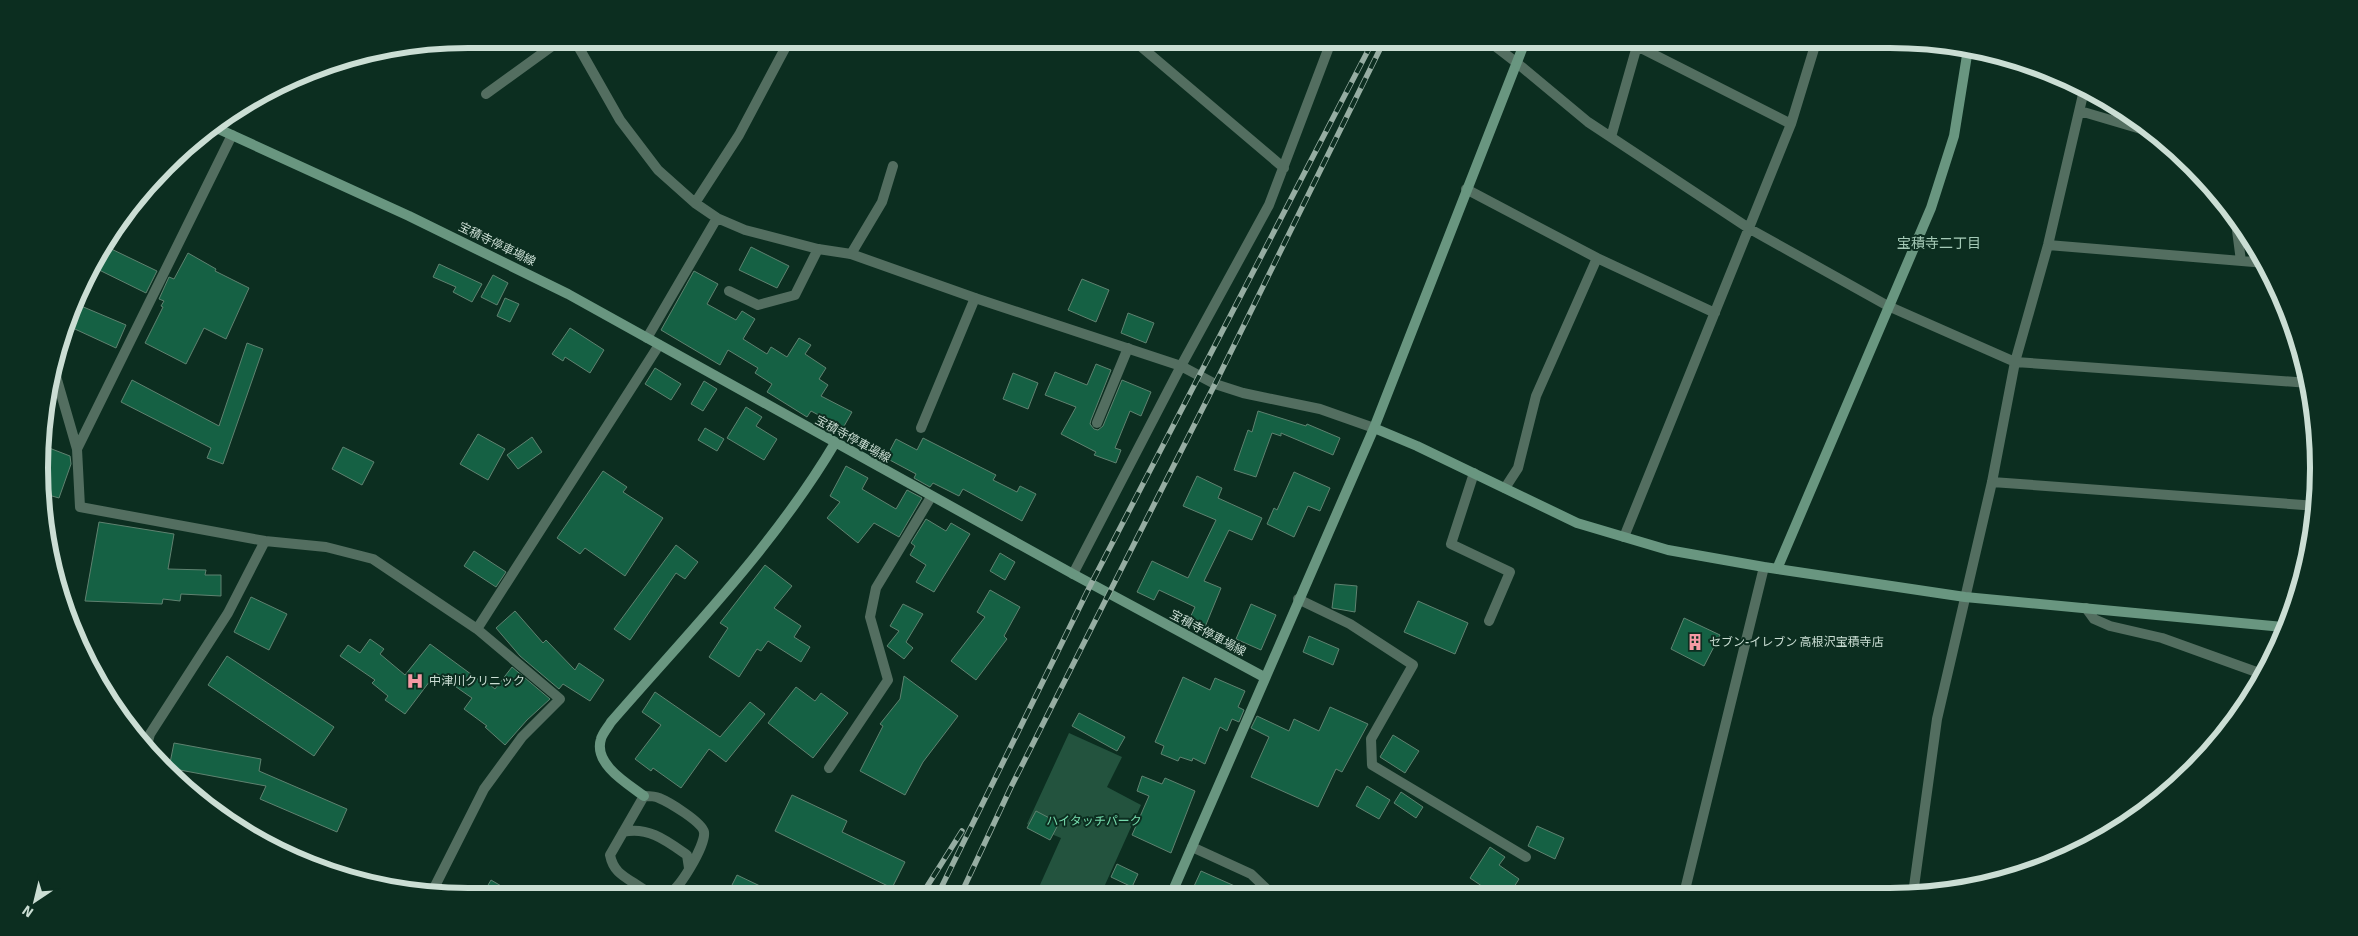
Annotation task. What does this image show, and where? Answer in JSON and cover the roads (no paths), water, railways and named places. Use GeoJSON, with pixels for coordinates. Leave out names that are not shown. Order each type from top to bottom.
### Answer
{"type":"FeatureCollection","features":[{"type":"Feature","properties":{"kind":"street"},"geometry":{"type":"LineString","coordinates":[[486,94],[550,48]]}},
{"type":"Feature","properties":{"kind":"street"},"geometry":{"type":"LineString","coordinates":[[579,48],[620,120],[658,170],[695,203],[717,218],[745,230],[818,249],[851,254],[975,298],[1181,366],[1215,384],[1243,393],[1320,409],[1374,428],[1474,473],[1577,523],[1668,550],[1764,567],[1965,597],[2279,627]]}},
{"type":"Feature","properties":{"kind":"street"},"geometry":{"type":"LineString","coordinates":[[695,203],[739,135],[785,48]]}},
{"type":"Feature","properties":{"kind":"street"},"geometry":{"type":"LineString","coordinates":[[1143,48],[1284,168]]}},
{"type":"Feature","properties":{"kind":"street"},"geometry":{"type":"LineString","coordinates":[[1072,574],[1181,366],[1269,205],[1329,48]]}},
{"type":"Feature","properties":{"kind":"street"},"geometry":{"type":"LineString","coordinates":[[1498,48],[1588,122],[1750,229],[1888,306],[2014,362],[2301,382]]}},
{"type":"Feature","properties":{"kind":"street"},"geometry":{"type":"LineString","coordinates":[[1174,888],[1374,428],[1523,48]]}},
{"type":"Feature","properties":{"kind":"street"},"geometry":{"type":"LineString","coordinates":[[1611,137],[1636,48]]}},
{"type":"Feature","properties":{"kind":"street"},"geometry":{"type":"LineString","coordinates":[[1649,48],[1791,124]]}},
{"type":"Feature","properties":{"kind":"street"},"geometry":{"type":"LineString","coordinates":[[1624,537],[1791,124],[1814,48]]}},
{"type":"Feature","properties":{"kind":"street"},"geometry":{"type":"LineString","coordinates":[[1777,569],[1888,306],[1932,208],[1954,136],[1967,55]]}},
{"type":"Feature","properties":{"kind":"street"},"geometry":{"type":"LineString","coordinates":[[1914,888],[1938,719],[1992,482],[2014,362],[2048,246],[2083,95]]}},
{"type":"Feature","properties":{"kind":"street"},"geometry":{"type":"LineString","coordinates":[[2080,111],[2138,128]]}},
{"type":"Feature","properties":{"kind":"street","name":"宝積寺停車場線"},"geometry":{"type":"LineString","coordinates":[[219,129],[490,254],[568,294],[932,497],[1264,677]]}},
{"type":"Feature","properties":{"kind":"street"},"geometry":{"type":"LineString","coordinates":[[77,449],[232,136]]}},
{"type":"Feature","properties":{"kind":"street"},"geometry":{"type":"LineString","coordinates":[[851,254],[882,202],[893,166]]}},
{"type":"Feature","properties":{"kind":"street"},"geometry":{"type":"LineString","coordinates":[[1466,189],[1597,258],[1716,313]]}},
{"type":"Feature","properties":{"kind":"street"},"geometry":{"type":"LineString","coordinates":[[647,338],[717,218]]}},
{"type":"Feature","properties":{"kind":"street"},"geometry":{"type":"LineString","coordinates":[[2236,228],[2241,261]]}},
{"type":"Feature","properties":{"kind":"street"},"geometry":{"type":"LineString","coordinates":[[2048,246],[2256,262]]}},
{"type":"Feature","properties":{"kind":"street"},"geometry":{"type":"LineString","coordinates":[[729,291],[758,305],[795,295],[818,249]]}},
{"type":"Feature","properties":{"kind":"street"},"geometry":{"type":"LineString","coordinates":[[1505,488],[1518,468],[1536,396],[1597,258]]}},
{"type":"Feature","properties":{"kind":"street"},"geometry":{"type":"LineString","coordinates":[[921,428],[975,298]]}},
{"type":"Feature","properties":{"kind":"street"},"geometry":{"type":"LineString","coordinates":[[477,630],[658,345]]}},
{"type":"Feature","properties":{"kind":"street"},"geometry":{"type":"LineString","coordinates":[[1097,423],[1128,348]]}},
{"type":"Feature","properties":{"kind":"street"},"geometry":{"type":"LineString","coordinates":[[57,381],[77,449],[80,507],[265,541],[326,547],[373,559],[477,630],[560,699],[522,737],[484,789],[434,887]]}},
{"type":"Feature","properties":{"kind":"street"},"geometry":{"type":"LineString","coordinates":[[677,888],[704,842],[704,831],[699,822],[659,798],[644,796],[614,774],[602,758],[600,740],[611,722],[776,531],[812,481],[835,443]]}},
{"type":"Feature","properties":{"kind":"street"},"geometry":{"type":"LineString","coordinates":[[1474,473],[1451,544],[1510,572],[1489,621]]}},
{"type":"Feature","properties":{"kind":"street"},"geometry":{"type":"LineString","coordinates":[[1992,482],[2309,505]]}},
{"type":"Feature","properties":{"kind":"street"},"geometry":{"type":"LineString","coordinates":[[829,768],[888,680],[870,617],[876,588],[932,497]]}},
{"type":"Feature","properties":{"kind":"street"},"geometry":{"type":"LineString","coordinates":[[148,741],[150,734],[228,613],[265,541]]}},
{"type":"Feature","properties":{"kind":"street"},"geometry":{"type":"LineString","coordinates":[[1685,888],[1764,567]]}},
{"type":"Feature","properties":{"kind":"street"},"geometry":{"type":"LineString","coordinates":[[1298,599],[1350,624],[1413,665],[1370,739],[1372,765],[1526,857]]}},
{"type":"Feature","properties":{"kind":"street"},"geometry":{"type":"LineString","coordinates":[[2086,608],[2094,619],[2110,626],[2162,638],[2257,672]]}},
{"type":"Feature","properties":{"kind":"street"},"geometry":{"type":"LineString","coordinates":[[143,735],[150,734]]}},
{"type":"Feature","properties":{"kind":"street"},"geometry":{"type":"LineString","coordinates":[[642,888],[619,874],[612,865],[610,855],[644,796]]}},
{"type":"Feature","properties":{"kind":"street"},"geometry":{"type":"LineString","coordinates":[[623,832],[636,829],[647,831],[687,855],[689,868]]}},
{"type":"Feature","properties":{"kind":"street"},"geometry":{"type":"LineString","coordinates":[[1192,847],[1251,874],[1266,888]]}},
{"type":"Feature","properties":{"kind":"railway"},"geometry":{"type":"LineString","coordinates":[[941,888],[1091,584],[1369,48]]}},
{"type":"Feature","properties":{"kind":"railway"},"geometry":{"type":"LineString","coordinates":[[964,888],[1011,787],[1215,384],[1381,48]]}},
{"type":"Feature","properties":{"kind":"railway"},"geometry":{"type":"LineString","coordinates":[[926,888],[962,831]]}},
{"type":"Feature","properties":{"kind":"place","name":"セブン-イレブン 高根沢宝積寺店"},"geometry":{"type":"Point","coordinates":[1695,642]}},
{"type":"Feature","properties":{"kind":"place","name":"中津川クリニック"},"geometry":{"type":"Point","coordinates":[415,681]}},
{"type":"Feature","properties":{"kind":"district","name":"宝積寺二丁目"},"geometry":{"type":"Point","coordinates":[1939,243]}},
{"type":"Feature","properties":{"kind":"park label","name":"ハイタッチパーク"},"geometry":{"type":"Point","coordinates":[1094,821]}}]}
